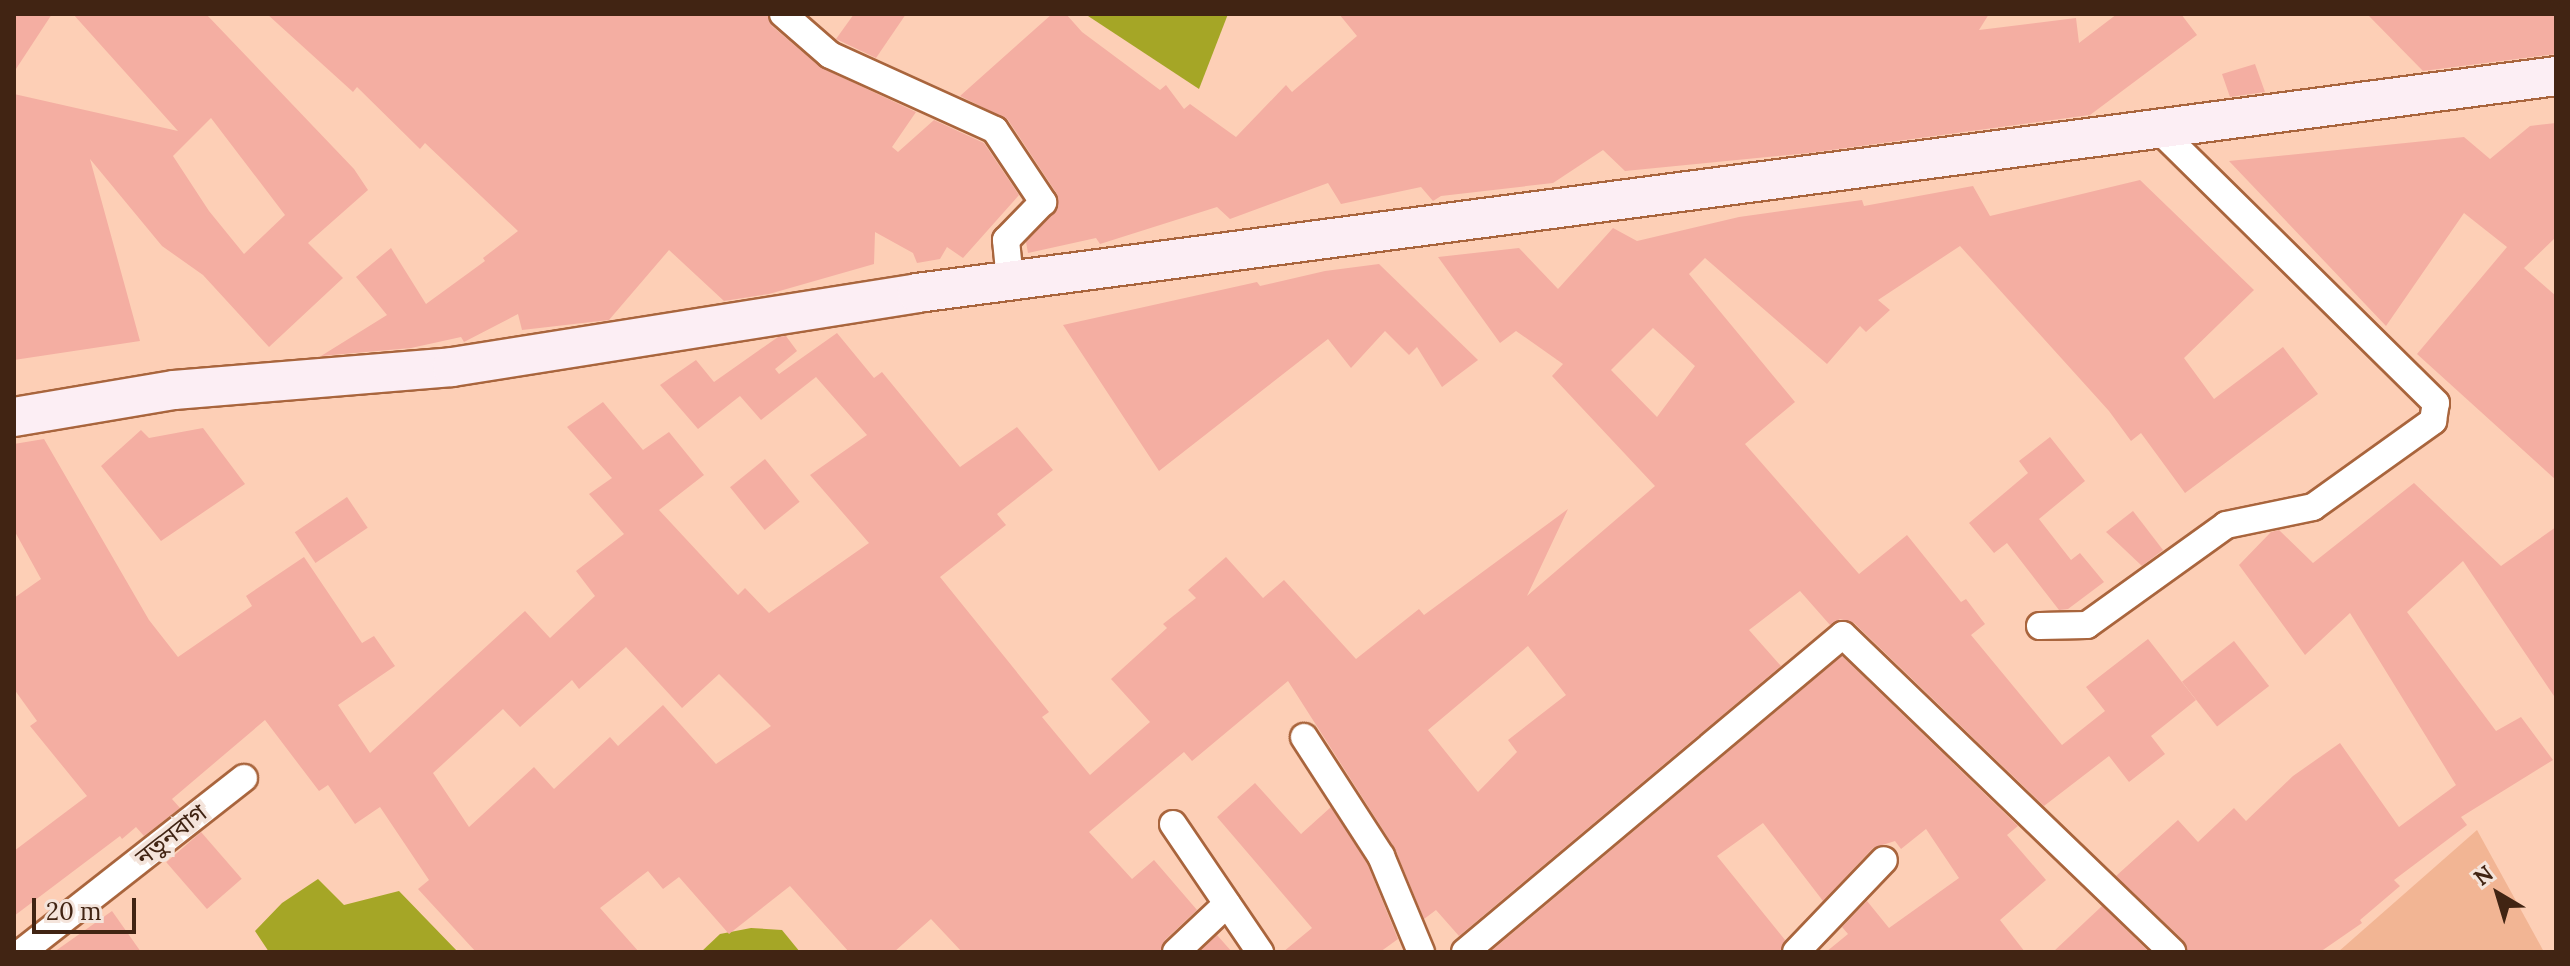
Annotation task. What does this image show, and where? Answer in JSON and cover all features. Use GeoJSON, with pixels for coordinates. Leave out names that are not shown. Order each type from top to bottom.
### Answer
{"type":"FeatureCollection","features":[{"type":"Feature","properties":{"kind":"street"},"geometry":{"type":"LineString","coordinates":[[783,14],[830,55],[995,130],[1043,202],[1006,240],[1010,281]]}},
{"type":"Feature","properties":{"kind":"street"},"geometry":{"type":"LineString","coordinates":[[14,417],[174,390],[452,367],[1010,281],[2556,76]]}},
{"type":"Feature","properties":{"kind":"street"},"geometry":{"type":"LineString","coordinates":[[2040,626],[2087,625],[2226,525],[2313,507],[2433,421],[2436,403],[2157,128]]}},
{"type":"Feature","properties":{"kind":"street"},"geometry":{"type":"LineString","coordinates":[[1465,952],[1843,635],[2172,952]]}},
{"type":"Feature","properties":{"kind":"street"},"geometry":{"type":"LineString","coordinates":[[1304,737],[1381,856],[1421,952]]}},
{"type":"Feature","properties":{"kind":"street","name":"নতুনবাগ"},"geometry":{"type":"LineString","coordinates":[[22,952],[244,778]]}},
{"type":"Feature","properties":{"kind":"street"},"geometry":{"type":"LineString","coordinates":[[1173,824],[1260,952]]}},
{"type":"Feature","properties":{"kind":"street"},"geometry":{"type":"LineString","coordinates":[[1796,952],[1884,860]]}},
{"type":"Feature","properties":{"kind":"street"},"geometry":{"type":"LineString","coordinates":[[1176,952],[1227,904]]}},
{"type":"Feature","properties":{"kind":"shaded area"},"geometry":{"type":"Polygon","coordinates":[[[1085,14],[1228,14],[1199,89],[1085,14]]]}},
{"type":"Feature","properties":{"kind":"shaded area"},"geometry":{"type":"Polygon","coordinates":[[[2477,830],[2544,952],[2338,952],[2477,830]]]}},
{"type":"Feature","properties":{"kind":"shaded area"},"geometry":{"type":"Polygon","coordinates":[[[318,879],[344,905],[399,891],[458,952],[269,952],[255,931],[282,903],[318,879]]]}},
{"type":"Feature","properties":{"kind":"shaded area"},"geometry":{"type":"Polygon","coordinates":[[[751,928],[782,930],[800,952],[701,952],[720,934],[751,928]]]}},
{"type":"Feature","properties":{"kind":"building"},"geometry":{"type":"Polygon","coordinates":[[[14,14],[52,14],[14,72],[14,14]]]}},
{"type":"Feature","properties":{"kind":"building"},"geometry":{"type":"Polygon","coordinates":[[[73,14],[206,14],[354,169],[368,190],[308,243],[343,278],[269,347],[203,275],[162,246],[90,159],[140,341],[14,360],[14,94],[178,131],[73,14]],[[211,118],[173,156],[209,211],[244,254],[285,215],[211,118]]]}},
{"type":"Feature","properties":{"kind":"building"},"geometry":{"type":"Polygon","coordinates":[[[267,14],[767,14],[772,26],[820,67],[916,112],[892,147],[898,152],[934,120],[984,143],[1019,195],[963,258],[947,247],[940,259],[917,263],[913,253],[875,232],[874,264],[769,294],[724,301],[669,250],[609,320],[522,330],[518,314],[464,342],[461,337],[411,348],[321,356],[387,315],[356,277],[391,248],[426,304],[485,261],[483,258],[518,231],[425,143],[420,149],[357,87],[353,92],[267,14]]]}},
{"type":"Feature","properties":{"kind":"building"},"geometry":{"type":"Polygon","coordinates":[[[854,14],[906,14],[876,58],[836,39],[854,14]]]}},
{"type":"Feature","properties":{"kind":"building"},"geometry":{"type":"Polygon","coordinates":[[[1052,14],[1066,14],[1082,32],[1160,90],[1166,85],[1184,109],[1190,104],[1236,137],[1286,85],[1292,92],[1357,36],[1339,14],[1989,14],[1979,30],[2076,18],[2079,43],[2117,14],[2181,14],[2197,35],[2090,115],[1809,153],[1625,171],[1603,150],[1553,183],[1441,196],[1433,201],[1421,187],[1341,204],[1328,183],[1230,219],[1217,207],[1100,244],[1096,238],[1028,253],[1026,242],[1058,208],[1057,194],[1008,120],[960,96],[1052,14]]]}},
{"type":"Feature","properties":{"kind":"building"},"geometry":{"type":"Polygon","coordinates":[[[2367,14],[2556,14],[2556,54],[2423,71],[2367,14]]]}},
{"type":"Feature","properties":{"kind":"building"},"geometry":{"type":"Polygon","coordinates":[[[2255,64],[2265,92],[2230,97],[2222,74],[2255,64]]]}},
{"type":"Feature","properties":{"kind":"building"},"geometry":{"type":"Polygon","coordinates":[[[2556,123],[2556,237],[2524,268],[2556,296],[2556,480],[2417,354],[2507,247],[2464,213],[2386,326],[2229,161],[2464,137],[2490,159],[2530,126],[2556,123]]]}},
{"type":"Feature","properties":{"kind":"building"},"geometry":{"type":"Polygon","coordinates":[[[2140,180],[2254,290],[2184,358],[2214,399],[2283,347],[2318,394],[2185,493],[2141,433],[2131,441],[2109,411],[1960,246],[1878,300],[1890,310],[1866,332],[1860,326],[1827,364],[1705,258],[1689,274],[1795,402],[1745,444],[1859,574],[1907,535],[1961,602],[1966,599],[1985,624],[1971,635],[2062,745],[2105,711],[2086,687],[2148,639],[2196,700],[2151,736],[2165,754],[2129,782],[2109,756],[2044,806],[1854,623],[1840,619],[1830,625],[1800,591],[1749,630],[1781,666],[1459,936],[1436,910],[1424,919],[1394,847],[1288,681],[1192,761],[1184,752],[1089,832],[1132,879],[1154,860],[1197,910],[1165,940],[1160,952],[962,952],[931,919],[894,952],[849,952],[790,886],[729,934],[679,877],[663,889],[648,871],[600,908],[639,952],[476,952],[418,889],[429,880],[380,807],[355,824],[328,785],[319,791],[265,720],[172,799],[180,808],[144,836],[136,827],[122,839],[120,836],[14,916],[14,851],[87,796],[30,726],[37,721],[14,689],[14,598],[41,579],[14,530],[14,444],[44,439],[149,620],[178,657],[252,606],[246,596],[304,557],[362,643],[374,636],[395,666],[338,705],[370,753],[525,611],[550,638],[595,596],[576,571],[624,534],[589,494],[612,478],[567,427],[603,402],[643,450],[669,432],[704,475],[659,510],[738,595],[745,588],[769,613],[869,543],[810,475],[867,435],[816,377],[761,420],[740,396],[698,429],[660,385],[696,360],[714,382],[778,337],[786,336],[797,351],[775,369],[779,374],[837,333],[874,378],[882,372],[960,467],[1017,427],[1053,470],[997,514],[1006,525],[940,577],[1049,712],[1042,717],[1090,775],[1150,722],[1111,679],[1167,628],[1163,624],[1196,598],[1188,590],[1226,557],[1263,598],[1284,580],[1356,659],[1419,609],[1424,615],[1568,509],[1527,596],[1655,486],[1552,376],[1563,364],[1516,331],[1500,343],[1438,257],[1519,248],[1558,289],[1613,228],[1637,241],[1739,217],[1862,200],[1864,206],[1973,186],[1990,216],[2140,180]],[[1653,328],[1611,370],[1657,417],[1695,366],[1653,328]],[[1528,646],[1428,730],[1478,792],[1517,752],[1508,740],[1566,695],[1528,646]],[[626,647],[579,689],[572,680],[520,727],[503,709],[433,773],[469,827],[534,767],[554,789],[610,737],[618,746],[663,705],[716,764],[771,726],[719,674],[682,708],[626,647]]]}},
{"type":"Feature","properties":{"kind":"building"},"geometry":{"type":"Polygon","coordinates":[[[1379,264],[1478,360],[1442,387],[1417,347],[1409,355],[1385,331],[1351,368],[1328,339],[1159,471],[1063,325],[1257,282],[1260,286],[1325,271],[1379,264]]]}},
{"type":"Feature","properties":{"kind":"building"},"geometry":{"type":"Polygon","coordinates":[[[203,428],[245,484],[161,541],[101,466],[141,430],[149,438],[203,428]]]}},
{"type":"Feature","properties":{"kind":"building"},"geometry":{"type":"Polygon","coordinates":[[[2050,437],[2085,481],[2039,519],[2071,560],[2080,553],[2104,582],[2068,609],[2059,610],[2007,543],[1994,553],[1969,523],[2028,473],[2019,461],[2050,437]]]}},
{"type":"Feature","properties":{"kind":"building"},"geometry":{"type":"Polygon","coordinates":[[[765,459],[800,502],[765,530],[730,487],[765,459]]]}},
{"type":"Feature","properties":{"kind":"building"},"geometry":{"type":"Polygon","coordinates":[[[2414,483],[2501,566],[2556,527],[2556,699],[2463,561],[2407,612],[2496,731],[2521,717],[2553,760],[2461,817],[2467,825],[2394,880],[2400,886],[2360,920],[2362,923],[2320,952],[2188,952],[2183,940],[2116,876],[2178,820],[2198,842],[2234,808],[2246,821],[2293,776],[2340,743],[2399,827],[2456,785],[2350,613],[2305,655],[2239,565],[2271,532],[2279,530],[2313,563],[2414,483]]]}},
{"type":"Feature","properties":{"kind":"building"},"geometry":{"type":"Polygon","coordinates":[[[347,497],[368,528],[315,563],[295,532],[347,497]]]}},
{"type":"Feature","properties":{"kind":"building"},"geometry":{"type":"Polygon","coordinates":[[[2133,511],[2163,550],[2142,566],[2106,532],[2133,511]]]}},
{"type":"Feature","properties":{"kind":"building"},"geometry":{"type":"Polygon","coordinates":[[[2234,641],[2269,686],[2217,727],[2182,682],[2234,641]]]}},
{"type":"Feature","properties":{"kind":"building"},"geometry":{"type":"Polygon","coordinates":[[[1842,656],[2018,826],[2007,835],[2046,880],[2000,920],[2025,952],[1826,952],[1848,934],[1842,927],[1867,901],[1889,928],[1959,878],[1926,829],[1901,849],[1895,841],[1873,848],[1823,901],[1763,823],[1717,856],[1785,940],[1780,952],[1490,952],[1842,656]]]}},
{"type":"Feature","properties":{"kind":"building"},"geometry":{"type":"Polygon","coordinates":[[[1255,783],[1301,834],[1331,807],[1367,863],[1398,939],[1380,952],[1283,952],[1312,928],[1217,817],[1255,783]]]}},
{"type":"Feature","properties":{"kind":"building"},"geometry":{"type":"Polygon","coordinates":[[[201,832],[242,879],[207,909],[166,862],[201,832]]]}},
{"type":"Feature","properties":{"kind":"building"},"geometry":{"type":"Polygon","coordinates":[[[2102,906],[2149,952],[2053,952],[2102,906]]]}},
{"type":"Feature","properties":{"kind":"building"},"geometry":{"type":"Polygon","coordinates":[[[112,911],[141,952],[54,952],[112,911]]]}},
{"type":"Feature","properties":{"kind":"building"},"geometry":{"type":"Polygon","coordinates":[[[1217,935],[1232,952],[1199,952],[1217,935]]]}}]}
